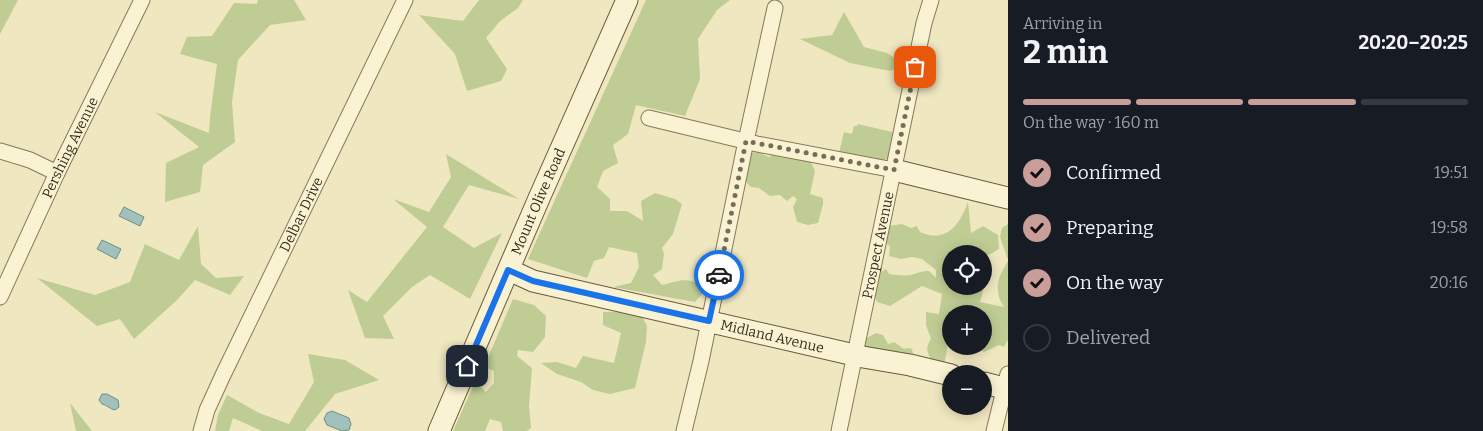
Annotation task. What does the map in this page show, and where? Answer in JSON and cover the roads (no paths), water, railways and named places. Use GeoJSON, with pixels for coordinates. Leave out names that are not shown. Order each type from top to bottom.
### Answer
{"type":"FeatureCollection","features":[{"type":"Feature","properties":{"kind":"street","name":"Pershing Avenue"},"geometry":{"type":"LineString","coordinates":[[0,297],[57,173],[142,0]]}},
{"type":"Feature","properties":{"kind":"street","name":"Delbar Drive"},"geometry":{"type":"LineString","coordinates":[[201,431],[207,410],[222,375],[405,0]]}},
{"type":"Feature","properties":{"kind":"street","name":"Mount Olive Road"},"geometry":{"type":"LineString","coordinates":[[440,431],[508,270],[627,0]]}},
{"type":"Feature","properties":{"kind":"street","name":"Prospect Avenue"},"geometry":{"type":"LineString","coordinates":[[839,431],[924,23],[931,0]]}},
{"type":"Feature","properties":{"kind":"street"},"geometry":{"type":"LineString","coordinates":[[684,431],[776,8]]}},
{"type":"Feature","properties":{"kind":"street"},"geometry":{"type":"LineString","coordinates":[[649,118],[746,141],[894,170],[1008,198]]}},
{"type":"Feature","properties":{"kind":"street"},"geometry":{"type":"LineString","coordinates":[[0,151],[30,160],[57,173]]}},
{"type":"Feature","properties":{"kind":"street","name":"Midland Avenue"},"geometry":{"type":"LineString","coordinates":[[508,270],[533,281],[942,373]]}},
{"type":"Feature","properties":{"kind":"street"},"geometry":{"type":"LineString","coordinates":[[992,383],[1007,384],[994,431]]}},
{"type":"Feature","properties":{"kind":"water"},"geometry":{"type":"Polygon","coordinates":[[[124,207],[144,217],[140,226],[119,216],[124,207]]]}},
{"type":"Feature","properties":{"kind":"water"},"geometry":{"type":"Polygon","coordinates":[[[102,240],[121,249],[116,259],[97,249],[102,240]]]}},
{"type":"Feature","properties":{"kind":"water"},"geometry":{"type":"Polygon","coordinates":[[[102,394],[107,394],[118,400],[119,407],[115,410],[102,404],[99,400],[102,394]]]}},
{"type":"Feature","properties":{"kind":"water"},"geometry":{"type":"Polygon","coordinates":[[[332,411],[349,418],[351,424],[349,430],[342,431],[327,425],[324,419],[327,413],[332,411]]]}}]}
